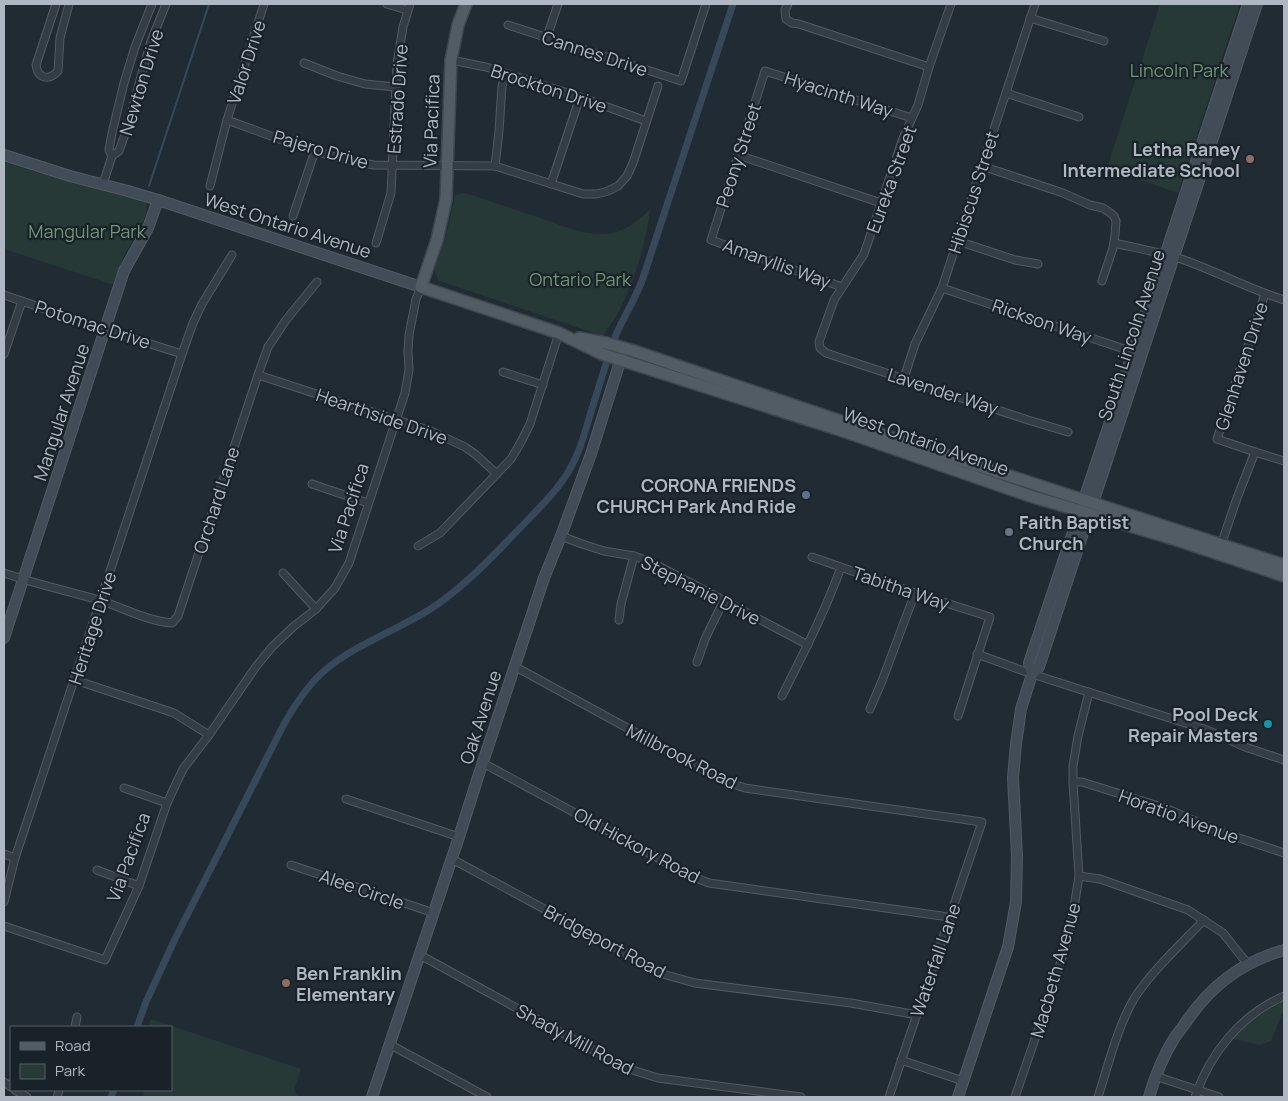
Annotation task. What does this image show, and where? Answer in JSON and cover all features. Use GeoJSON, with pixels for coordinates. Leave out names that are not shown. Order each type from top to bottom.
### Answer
{"type":"FeatureCollection","features":[{"type":"Feature","properties":{"kind":"main road","name":"Via Pacifica"},"geometry":{"type":"LineString","coordinates":[[421,287],[437,240],[446,199],[451,60],[458,25],[466,4]]}},
{"type":"Feature","properties":{"kind":"main road","name":"South Lincoln Avenue"},"geometry":{"type":"LineString","coordinates":[[958,1097],[1008,947],[1016,902],[1017,856],[1013,778],[1021,709],[1032,674],[1039,667],[1087,507],[1169,256],[1248,4]]}},
{"type":"Feature","properties":{"kind":"main road","name":"South Lincoln Avenue"},"geometry":{"type":"LineString","coordinates":[[1169,256],[1257,4]]}},
{"type":"Feature","properties":{"kind":"main road","name":"West Ontario Avenue"},"geometry":{"type":"LineString","coordinates":[[4,156],[158,200],[559,333],[606,343],[623,354],[840,421],[1087,507],[1220,549],[1284,565]]}},
{"type":"Feature","properties":{"kind":"main road","name":"Mangular Avenue"},"geometry":{"type":"LineString","coordinates":[[4,638],[124,271],[148,228],[158,200]]}},
{"type":"Feature","properties":{"kind":"main road","name":"Oak Avenue"},"geometry":{"type":"LineString","coordinates":[[372,1097],[460,837],[514,666],[544,578],[591,454],[623,354]]}},
{"type":"Feature","properties":{"kind":"main road","name":"West Ontario Avenue"},"geometry":{"type":"LineString","coordinates":[[1220,549],[1284,576]]}},
{"type":"Feature","properties":{"kind":"main road"},"geometry":{"type":"LineString","coordinates":[[1149,1097],[1155,1076],[1175,1036],[1211,991],[1248,964],[1284,950]]}},
{"type":"Feature","properties":{"kind":"street"},"geometry":{"type":"LineString","coordinates":[[56,4],[36,65],[39,74],[45,77],[53,76],[58,71],[61,29],[69,4]]}},
{"type":"Feature","properties":{"kind":"street","name":"Newton Drive"},"geometry":{"type":"LineString","coordinates":[[112,156],[109,150],[124,83],[152,4]]}},
{"type":"Feature","properties":{"kind":"street","name":"Newton Drive"},"geometry":{"type":"LineString","coordinates":[[103,184],[112,156],[119,151],[124,137],[151,41],[166,4]]}},
{"type":"Feature","properties":{"kind":"street","name":"Valor Drive"},"geometry":{"type":"LineString","coordinates":[[210,186],[227,120],[264,4]]}},
{"type":"Feature","properties":{"kind":"street"},"geometry":{"type":"LineString","coordinates":[[387,4],[409,7]]}},
{"type":"Feature","properties":{"kind":"street"},"geometry":{"type":"LineString","coordinates":[[547,37],[558,4]]}},
{"type":"Feature","properties":{"kind":"street","name":"Cannes Drive"},"geometry":{"type":"LineString","coordinates":[[508,25],[681,81],[706,4]]}},
{"type":"Feature","properties":{"kind":"street"},"geometry":{"type":"LineString","coordinates":[[788,4],[785,10],[786,18],[792,23],[929,68]]}},
{"type":"Feature","properties":{"kind":"street","name":"Eureka Street"},"geometry":{"type":"LineString","coordinates":[[820,348],[819,342],[834,300],[864,254],[903,138],[918,105],[951,4]]}},
{"type":"Feature","properties":{"kind":"street","name":"Hibiscus Street"},"geometry":{"type":"LineString","coordinates":[[904,378],[915,344],[942,288],[1035,4]]}},
{"type":"Feature","properties":{"kind":"street","name":"Estrado Drive"},"geometry":{"type":"LineString","coordinates":[[376,243],[391,192],[395,87],[400,41],[409,7]]}},
{"type":"Feature","properties":{"kind":"street"},"geometry":{"type":"LineString","coordinates":[[1030,18],[1104,41]]}},
{"type":"Feature","properties":{"kind":"street","name":"Brockton Drive"},"geometry":{"type":"LineString","coordinates":[[451,60],[506,73],[646,121]]}},
{"type":"Feature","properties":{"kind":"street"},"geometry":{"type":"LineString","coordinates":[[304,63],[337,76],[365,84],[395,87]]}},
{"type":"Feature","properties":{"kind":"street","name":"Hyacinth Way"},"geometry":{"type":"LineString","coordinates":[[765,70],[912,118]]}},
{"type":"Feature","properties":{"kind":"street","name":"Peony Street"},"geometry":{"type":"LineString","coordinates":[[712,240],[765,70]]}},
{"type":"Feature","properties":{"kind":"street"},"geometry":{"type":"LineString","coordinates":[[494,166],[502,86],[506,73]]}},
{"type":"Feature","properties":{"kind":"street","name":"Pajero Drive"},"geometry":{"type":"LineString","coordinates":[[227,120],[315,151],[355,162],[374,165],[494,166],[583,194],[597,194],[618,186],[627,176],[658,86]]}},
{"type":"Feature","properties":{"kind":"street"},"geometry":{"type":"LineString","coordinates":[[1006,93],[1079,117]]}},
{"type":"Feature","properties":{"kind":"street"},"geometry":{"type":"LineString","coordinates":[[551,184],[580,98]]}},
{"type":"Feature","properties":{"kind":"street"},"geometry":{"type":"LineString","coordinates":[[293,216],[315,151]]}},
{"type":"Feature","properties":{"kind":"street"},"geometry":{"type":"LineString","coordinates":[[738,155],[881,202]]}},
{"type":"Feature","properties":{"kind":"street"},"geometry":{"type":"LineString","coordinates":[[982,166],[1063,193],[1110,212],[1116,221],[1114,243],[1102,281]]}},
{"type":"Feature","properties":{"kind":"street","name":"Amaryllis Way"},"geometry":{"type":"LineString","coordinates":[[712,240],[842,287]]}},
{"type":"Feature","properties":{"kind":"street"},"geometry":{"type":"LineString","coordinates":[[958,241],[1015,260],[1038,264]]}},
{"type":"Feature","properties":{"kind":"street"},"geometry":{"type":"LineString","coordinates":[[1114,243],[1169,256],[1284,300]]}},
{"type":"Feature","properties":{"kind":"street","name":"Heritage Drive"},"geometry":{"type":"LineString","coordinates":[[4,902],[15,858],[182,354],[202,304],[232,255]]}},
{"type":"Feature","properties":{"kind":"street","name":"Orchard Lane"},"geometry":{"type":"LineString","coordinates":[[100,601],[161,622],[172,623],[178,616],[268,347],[286,320],[317,282]]}},
{"type":"Feature","properties":{"kind":"street","name":"Via Pacifica"},"geometry":{"type":"LineString","coordinates":[[4,926],[105,960],[139,886],[167,803],[183,769],[272,646],[316,608],[335,588],[349,563],[405,393],[409,370],[409,335],[416,299],[421,287]]}},
{"type":"Feature","properties":{"kind":"street","name":"Rickson Way"},"geometry":{"type":"LineString","coordinates":[[942,288],[1137,353]]}},
{"type":"Feature","properties":{"kind":"street","name":"Potomac Drive"},"geometry":{"type":"LineString","coordinates":[[4,294],[182,354]]}},
{"type":"Feature","properties":{"kind":"street","name":"Glenhaven Drive"},"geometry":{"type":"LineString","coordinates":[[1255,452],[1217,439],[1265,294]]}},
{"type":"Feature","properties":{"kind":"street"},"geometry":{"type":"LineString","coordinates":[[4,354],[22,300]]}},
{"type":"Feature","properties":{"kind":"street"},"geometry":{"type":"LineString","coordinates":[[418,546],[440,533],[511,459],[522,440],[536,406],[559,333]]}},
{"type":"Feature","properties":{"kind":"street","name":"Lavender Way"},"geometry":{"type":"LineString","coordinates":[[820,348],[826,353],[1068,432]]}},
{"type":"Feature","properties":{"kind":"street"},"geometry":{"type":"LineString","coordinates":[[503,372],[542,385]]}},
{"type":"Feature","properties":{"kind":"street","name":"Hearthside Drive"},"geometry":{"type":"LineString","coordinates":[[258,375],[431,431],[456,442],[475,454],[497,474]]}},
{"type":"Feature","properties":{"kind":"street"},"geometry":{"type":"LineString","coordinates":[[1220,549],[1255,452],[1284,461]]}},
{"type":"Feature","properties":{"kind":"street"},"geometry":{"type":"LineString","coordinates":[[312,484],[368,502]]}},
{"type":"Feature","properties":{"kind":"street","name":"Stephanie Drive"},"geometry":{"type":"LineString","coordinates":[[561,536],[604,551],[634,556],[653,563],[808,645]]}},
{"type":"Feature","properties":{"kind":"street"},"geometry":{"type":"LineString","coordinates":[[619,620],[621,604],[634,556]]}},
{"type":"Feature","properties":{"kind":"street","name":"Tabitha Way"},"geometry":{"type":"LineString","coordinates":[[812,558],[990,617],[977,654]]}},
{"type":"Feature","properties":{"kind":"street"},"geometry":{"type":"LineString","coordinates":[[782,696],[808,645],[841,567]]}},
{"type":"Feature","properties":{"kind":"street"},"geometry":{"type":"LineString","coordinates":[[4,573],[100,601]]}},
{"type":"Feature","properties":{"kind":"street"},"geometry":{"type":"LineString","coordinates":[[283,573],[316,608]]}},
{"type":"Feature","properties":{"kind":"street"},"geometry":{"type":"LineString","coordinates":[[870,709],[915,593]]}},
{"type":"Feature","properties":{"kind":"street"},"geometry":{"type":"LineString","coordinates":[[697,662],[705,638],[724,600]]}},
{"type":"Feature","properties":{"kind":"street"},"geometry":{"type":"LineString","coordinates":[[958,716],[977,654],[1032,674],[1207,730],[1245,747],[1284,760]]}},
{"type":"Feature","properties":{"kind":"street","name":"Millbrook Road"},"geometry":{"type":"LineString","coordinates":[[514,666],[714,776],[745,788],[982,822]]}},
{"type":"Feature","properties":{"kind":"street"},"geometry":{"type":"LineString","coordinates":[[75,680],[174,714],[209,735]]}},
{"type":"Feature","properties":{"kind":"street","name":"Macbeth Avenue"},"geometry":{"type":"LineString","coordinates":[[1015,1097],[1071,926],[1079,876],[1073,766],[1089,692]]}},
{"type":"Feature","properties":{"kind":"street","name":"Old Hickory Road"},"geometry":{"type":"LineString","coordinates":[[483,763],[691,876],[709,883],[949,918]]}},
{"type":"Feature","properties":{"kind":"street","name":"Horatio Avenue"},"geometry":{"type":"LineString","coordinates":[[1073,782],[1082,782],[1168,809],[1218,830],[1284,853]]}},
{"type":"Feature","properties":{"kind":"street"},"geometry":{"type":"LineString","coordinates":[[124,788],[167,803]]}},
{"type":"Feature","properties":{"kind":"street"},"geometry":{"type":"LineString","coordinates":[[346,799],[460,837]]}},
{"type":"Feature","properties":{"kind":"street","name":"Waterfall Lane"},"geometry":{"type":"LineString","coordinates":[[889,1097],[982,822]]}},
{"type":"Feature","properties":{"kind":"street"},"geometry":{"type":"LineString","coordinates":[[4,854],[15,858]]}},
{"type":"Feature","properties":{"kind":"street","name":"Bridgeport Road"},"geometry":{"type":"LineString","coordinates":[[452,859],[666,976],[695,983],[851,1003],[917,1015]]}},
{"type":"Feature","properties":{"kind":"street","name":"Alee Circle"},"geometry":{"type":"LineString","coordinates":[[291,865],[434,913]]}},
{"type":"Feature","properties":{"kind":"street"},"geometry":{"type":"LineString","coordinates":[[97,870],[139,886]]}},
{"type":"Feature","properties":{"kind":"street"},"geometry":{"type":"LineString","coordinates":[[1079,876],[1100,879],[1188,910],[1223,933],[1248,964]]}},
{"type":"Feature","properties":{"kind":"street"},"geometry":{"type":"LineString","coordinates":[[1098,1097],[1121,1027],[1135,998],[1153,974],[1204,920]]}},
{"type":"Feature","properties":{"kind":"street","name":"Shady Mill Road"},"geometry":{"type":"LineString","coordinates":[[420,955],[626,1068],[658,1078],[801,1097]]}},
{"type":"Feature","properties":{"kind":"street"},"geometry":{"type":"LineString","coordinates":[[1196,1094],[1220,1047],[1234,1030],[1259,1010],[1284,996]]}},
{"type":"Feature","properties":{"kind":"street"},"geometry":{"type":"LineString","coordinates":[[75,1026],[77,1017]]}},
{"type":"Feature","properties":{"kind":"street"},"geometry":{"type":"LineString","coordinates":[[389,1044],[487,1097]]}},
{"type":"Feature","properties":{"kind":"street"},"geometry":{"type":"LineString","coordinates":[[900,1060],[963,1081]]}},
{"type":"Feature","properties":{"kind":"street"},"geometry":{"type":"LineString","coordinates":[[1155,1076],[1196,1094],[1219,1097]]}},
{"type":"Feature","properties":{"kind":"green space","name":"Lincoln Park"},"geometry":{"type":"Polygon","coordinates":[[[1160,4],[1240,4],[1178,193],[1107,168],[1160,4]]]}},
{"type":"Feature","properties":{"kind":"green space","name":"Mangular Park"},"geometry":{"type":"Polygon","coordinates":[[[4,162],[81,185],[124,195],[146,203],[147,209],[143,223],[123,258],[114,285],[4,249],[4,162]]]}},
{"type":"Feature","properties":{"kind":"green space","name":"Ontario Park"},"geometry":{"type":"Polygon","coordinates":[[[463,193],[568,228],[594,234],[607,234],[628,227],[650,209],[643,247],[635,273],[618,313],[603,336],[439,281],[435,273],[435,267],[446,236],[455,195],[463,193]]]}},
{"type":"Feature","properties":{"kind":"green space"},"geometry":{"type":"Polygon","coordinates":[[[1284,1000],[1284,1009],[1271,1041],[1260,1045],[1233,1039],[1257,1017],[1284,1000]]]}},
{"type":"Feature","properties":{"kind":"green space"},"geometry":{"type":"Polygon","coordinates":[[[151,1019],[172,1026],[148,1026],[151,1019]]]}},
{"type":"Feature","properties":{"kind":"green space"},"geometry":{"type":"Polygon","coordinates":[[[172,1026],[301,1069],[294,1090],[298,1097],[143,1097],[144,1091],[172,1091],[172,1026]]]}},
{"type":"Feature","properties":{"kind":"waterway"},"geometry":{"type":"LineString","coordinates":[[149,186],[209,4]]}},
{"type":"Feature","properties":{"kind":"waterway"},"geometry":{"type":"LineString","coordinates":[[615,337],[643,278],[733,4]]}},
{"type":"Feature","properties":{"kind":"waterway"},"geometry":{"type":"LineString","coordinates":[[137,1026],[146,1002],[175,939],[283,726],[301,697],[324,671],[349,653],[419,616],[456,590],[548,498],[567,474],[577,454],[606,364]]}},
{"type":"Feature","properties":{"kind":"waterway"},"geometry":{"type":"LineString","coordinates":[[111,1097],[114,1091]]}},
{"type":"Feature","properties":{"kind":"place","name":"Letha Raney Intermediate School"},"geometry":{"type":"Point","coordinates":[1250,159]}},
{"type":"Feature","properties":{"kind":"place","name":"CORONA FRIENDS CHURCH Park And Ride"},"geometry":{"type":"Point","coordinates":[806,495]}},
{"type":"Feature","properties":{"kind":"place","name":"Faith Baptist Church"},"geometry":{"type":"Point","coordinates":[1009,532]}},
{"type":"Feature","properties":{"kind":"place","name":"Pool Deck Repair Masters"},"geometry":{"type":"Point","coordinates":[1268,724]}},
{"type":"Feature","properties":{"kind":"place","name":"Ben Franklin Elementary"},"geometry":{"type":"Point","coordinates":[286,983]}}]}
